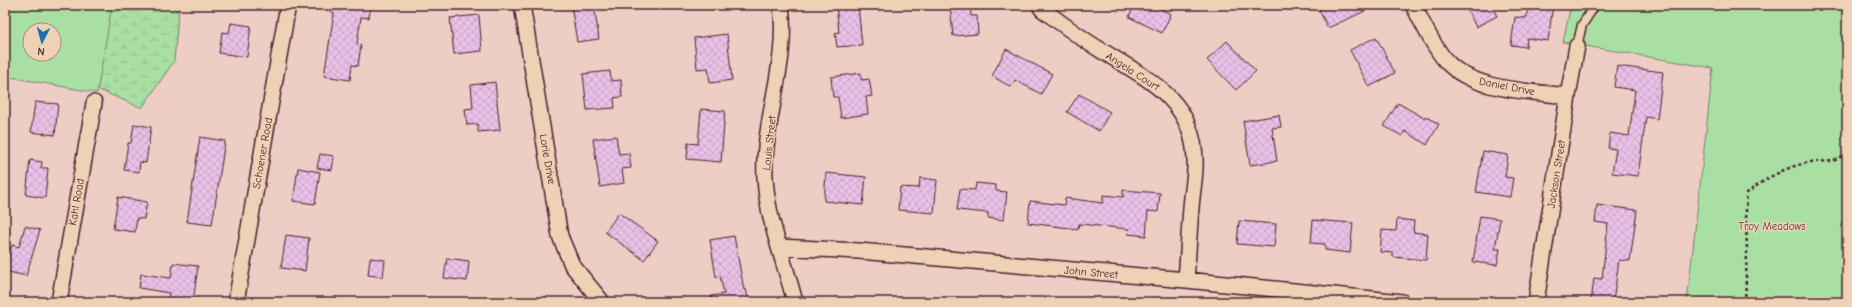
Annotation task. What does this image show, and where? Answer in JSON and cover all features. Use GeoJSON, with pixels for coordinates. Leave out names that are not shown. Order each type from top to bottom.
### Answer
{"type":"FeatureCollection","features":[{"type":"Feature","properties":{"kind":"street","name":"Schoener Road"},"geometry":{"type":"LineString","coordinates":[[236,302],[288,5]]}},
{"type":"Feature","properties":{"kind":"street","name":"Lorie Drive"},"geometry":{"type":"LineString","coordinates":[[522,5],[560,236],[572,265],[602,302]]}},
{"type":"Feature","properties":{"kind":"street","name":"Louis Street"},"geometry":{"type":"LineString","coordinates":[[781,5],[783,46],[768,131],[765,160],[766,188],[770,212],[795,302]]}},
{"type":"Feature","properties":{"kind":"street","name":"Angela Court"},"geometry":{"type":"LineString","coordinates":[[1040,5],[1042,9],[1074,34],[1151,81],[1167,94],[1180,110],[1187,122],[1193,139],[1195,160],[1186,280]]}},
{"type":"Feature","properties":{"kind":"street","name":"Daniel Drive"},"geometry":{"type":"LineString","coordinates":[[1413,5],[1438,50],[1446,61],[1462,74],[1481,83],[1568,96]]}},
{"type":"Feature","properties":{"kind":"street","name":"Jackson Street"},"geometry":{"type":"LineString","coordinates":[[1536,302],[1577,46]]}},
{"type":"Feature","properties":{"kind":"street","name":"Kahl Road"},"geometry":{"type":"LineString","coordinates":[[59,302],[94,103]]}},
{"type":"Feature","properties":{"kind":"street","name":"John Street"},"geometry":{"type":"LineString","coordinates":[[779,246],[859,251],[1186,280],[1402,302]]}},
{"type":"Feature","properties":{"kind":"lane"},"geometry":{"type":"LineString","coordinates":[[1577,46],[1582,25],[1595,5]]}},
{"type":"Feature","properties":{"kind":"path"},"geometry":{"type":"LineString","coordinates":[[1745,302],[1747,193],[1762,182],[1794,166],[1812,161],[1836,160],[1844,154],[1847,147]]}},
{"type":"Feature","properties":{"kind":"green space"},"geometry":{"type":"Polygon","coordinates":[[[5,5],[179,5],[174,61],[142,108],[33,62],[62,62],[62,22],[22,22],[22,57],[9,52],[5,5]]]}},
{"type":"Feature","properties":{"kind":"green space"},"geometry":{"type":"Polygon","coordinates":[[[5,5],[112,5],[97,93],[5,76],[5,5]]]}},
{"type":"Feature","properties":{"kind":"green space","name":"Troy Meadows"},"geometry":{"type":"Polygon","coordinates":[[[1571,5],[1847,5],[1847,302],[1687,302],[1713,68],[1563,42],[1571,5]]]}},
{"type":"Feature","properties":{"kind":"building"},"geometry":{"type":"Polygon","coordinates":[[[331,5],[371,5],[369,18],[361,17],[357,44],[361,45],[358,66],[352,65],[350,80],[324,76],[334,13],[331,12],[331,5]]]}},
{"type":"Feature","properties":{"kind":"building"},"geometry":{"type":"Polygon","coordinates":[[[571,5],[594,5],[599,39],[577,42],[571,5]]]}},
{"type":"Feature","properties":{"kind":"building"},"geometry":{"type":"Polygon","coordinates":[[[836,5],[858,5],[862,45],[837,47],[835,33],[839,32],[836,5]]]}},
{"type":"Feature","properties":{"kind":"building"},"geometry":{"type":"Polygon","coordinates":[[[950,5],[970,5],[971,16],[977,16],[978,34],[953,36],[950,5]]]}},
{"type":"Feature","properties":{"kind":"building"},"geometry":{"type":"Polygon","coordinates":[[[1134,5],[1153,5],[1171,14],[1162,33],[1129,17],[1134,5]]]}},
{"type":"Feature","properties":{"kind":"building"},"geometry":{"type":"Polygon","coordinates":[[[1329,5],[1378,5],[1328,28],[1319,10],[1329,5]]]}},
{"type":"Feature","properties":{"kind":"building"},"geometry":{"type":"Polygon","coordinates":[[[1465,5],[1491,5],[1497,16],[1476,27],[1465,5]]]}},
{"type":"Feature","properties":{"kind":"building"},"geometry":{"type":"Polygon","coordinates":[[[1536,5],[1553,5],[1548,41],[1527,38],[1526,47],[1511,45],[1515,17],[1526,18],[1528,8],[1535,9],[1536,5]]]}},
{"type":"Feature","properties":{"kind":"building"},"geometry":{"type":"Polygon","coordinates":[[[479,15],[482,51],[454,54],[450,18],[479,15]]]}},
{"type":"Feature","properties":{"kind":"building"},"geometry":{"type":"Polygon","coordinates":[[[231,23],[251,26],[247,57],[219,53],[222,32],[229,33],[231,23]]]}},
{"type":"Feature","properties":{"kind":"building"},"geometry":{"type":"Polygon","coordinates":[[[727,34],[732,80],[710,83],[708,68],[697,69],[694,38],[727,34]]]}},
{"type":"Feature","properties":{"kind":"building"},"geometry":{"type":"Polygon","coordinates":[[[1376,37],[1395,73],[1369,87],[1350,50],[1376,37]]]}},
{"type":"Feature","properties":{"kind":"building"},"geometry":{"type":"Polygon","coordinates":[[[1227,41],[1256,71],[1236,90],[1207,60],[1227,41]]]}},
{"type":"Feature","properties":{"kind":"building"},"geometry":{"type":"Polygon","coordinates":[[[1006,49],[1052,74],[1041,94],[1015,80],[1011,87],[992,76],[1006,49]]]}},
{"type":"Feature","properties":{"kind":"building"},"geometry":{"type":"Polygon","coordinates":[[[1617,66],[1663,72],[1657,119],[1646,117],[1638,176],[1612,173],[1616,149],[1608,148],[1610,133],[1629,136],[1635,90],[1614,87],[1617,66]]]}},
{"type":"Feature","properties":{"kind":"building"},"geometry":{"type":"Polygon","coordinates":[[[610,71],[611,81],[621,80],[622,97],[614,98],[615,108],[587,110],[583,74],[610,71]]]}},
{"type":"Feature","properties":{"kind":"building"},"geometry":{"type":"Polygon","coordinates":[[[861,73],[861,80],[869,79],[872,96],[866,97],[868,114],[841,118],[838,97],[833,97],[831,77],[861,73]]]}},
{"type":"Feature","properties":{"kind":"building"},"geometry":{"type":"Polygon","coordinates":[[[495,82],[500,130],[478,132],[478,124],[467,125],[465,109],[473,108],[471,85],[495,82]]]}},
{"type":"Feature","properties":{"kind":"building"},"geometry":{"type":"Polygon","coordinates":[[[1079,94],[1110,112],[1099,131],[1067,112],[1079,94]]]}},
{"type":"Feature","properties":{"kind":"building"},"geometry":{"type":"Polygon","coordinates":[[[35,102],[58,104],[55,135],[31,132],[35,102]]]}},
{"type":"Feature","properties":{"kind":"building"},"geometry":{"type":"Polygon","coordinates":[[[1398,103],[1424,118],[1425,116],[1439,124],[1427,145],[1405,131],[1402,136],[1384,126],[1398,103]]]}},
{"type":"Feature","properties":{"kind":"building"},"geometry":{"type":"Polygon","coordinates":[[[701,109],[725,111],[721,162],[687,159],[688,143],[698,144],[701,109]]]}},
{"type":"Feature","properties":{"kind":"building"},"geometry":{"type":"Polygon","coordinates":[[[1279,115],[1281,127],[1272,128],[1277,161],[1250,165],[1243,121],[1279,115]]]}},
{"type":"Feature","properties":{"kind":"building"},"geometry":{"type":"Polygon","coordinates":[[[134,124],[151,127],[146,163],[140,162],[139,172],[124,170],[128,143],[131,143],[134,124]]]}},
{"type":"Feature","properties":{"kind":"building"},"geometry":{"type":"Polygon","coordinates":[[[616,136],[619,154],[629,153],[631,168],[622,169],[624,183],[600,187],[593,139],[616,136]]]}},
{"type":"Feature","properties":{"kind":"building"},"geometry":{"type":"Polygon","coordinates":[[[200,137],[225,141],[212,225],[187,222],[200,137]]]}},
{"type":"Feature","properties":{"kind":"building"},"geometry":{"type":"Polygon","coordinates":[[[1483,151],[1508,155],[1505,177],[1513,178],[1510,197],[1476,192],[1483,151]]]}},
{"type":"Feature","properties":{"kind":"building"},"geometry":{"type":"Polygon","coordinates":[[[320,154],[334,156],[332,170],[317,168],[320,154]]]}},
{"type":"Feature","properties":{"kind":"building"},"geometry":{"type":"Polygon","coordinates":[[[30,160],[42,162],[41,168],[48,168],[45,198],[26,195],[30,160]]]}},
{"type":"Feature","properties":{"kind":"building"},"geometry":{"type":"Polygon","coordinates":[[[298,168],[320,172],[315,204],[293,201],[298,168]]]}},
{"type":"Feature","properties":{"kind":"building"},"geometry":{"type":"Polygon","coordinates":[[[826,173],[866,177],[863,205],[824,201],[826,173]]]}},
{"type":"Feature","properties":{"kind":"building"},"geometry":{"type":"Polygon","coordinates":[[[920,178],[937,180],[934,213],[898,210],[900,187],[919,188],[920,178]]]}},
{"type":"Feature","properties":{"kind":"building"},"geometry":{"type":"Polygon","coordinates":[[[976,183],[996,185],[996,191],[1007,192],[1004,220],[988,218],[988,213],[957,210],[960,189],[975,190],[976,183]]]}},
{"type":"Feature","properties":{"kind":"building"},"geometry":{"type":"Polygon","coordinates":[[[1123,190],[1160,193],[1158,212],[1148,211],[1146,236],[1128,234],[1129,229],[1079,224],[1078,229],[1028,223],[1030,201],[1064,205],[1065,198],[1103,203],[1103,195],[1123,197],[1123,190]]]}},
{"type":"Feature","properties":{"kind":"building"},"geometry":{"type":"Polygon","coordinates":[[[118,197],[147,202],[144,219],[137,218],[135,232],[113,229],[118,197]]]}},
{"type":"Feature","properties":{"kind":"building"},"geometry":{"type":"Polygon","coordinates":[[[1597,205],[1637,210],[1630,261],[1619,260],[1613,302],[1591,302],[1594,278],[1602,279],[1608,224],[1595,222],[1597,205]]]}},
{"type":"Feature","properties":{"kind":"building"},"geometry":{"type":"Polygon","coordinates":[[[619,213],[658,241],[644,260],[605,232],[619,213]]]}},
{"type":"Feature","properties":{"kind":"building"},"geometry":{"type":"Polygon","coordinates":[[[1480,216],[1500,219],[1495,249],[1500,249],[1497,265],[1473,262],[1480,216]]]}},
{"type":"Feature","properties":{"kind":"building"},"geometry":{"type":"Polygon","coordinates":[[[1397,219],[1414,221],[1413,232],[1428,234],[1426,260],[1393,257],[1393,253],[1380,252],[1382,230],[1396,231],[1397,219]]]}},
{"type":"Feature","properties":{"kind":"building"},"geometry":{"type":"Polygon","coordinates":[[[1313,220],[1353,223],[1350,253],[1325,250],[1325,244],[1311,243],[1313,220]]]}},
{"type":"Feature","properties":{"kind":"building"},"geometry":{"type":"Polygon","coordinates":[[[1239,221],[1276,224],[1274,247],[1237,244],[1239,221]]]}},
{"type":"Feature","properties":{"kind":"building"},"geometry":{"type":"Polygon","coordinates":[[[25,226],[40,230],[26,276],[5,271],[12,245],[19,247],[25,226]]]}},
{"type":"Feature","properties":{"kind":"building"},"geometry":{"type":"Polygon","coordinates":[[[286,235],[309,238],[305,271],[281,268],[286,235]]]}},
{"type":"Feature","properties":{"kind":"building"},"geometry":{"type":"Polygon","coordinates":[[[734,236],[744,290],[746,289],[749,302],[712,302],[711,296],[724,294],[720,276],[716,277],[710,240],[734,236]]]}},
{"type":"Feature","properties":{"kind":"building"},"geometry":{"type":"Polygon","coordinates":[[[370,258],[385,260],[383,277],[368,275],[370,258]]]}},
{"type":"Feature","properties":{"kind":"building"},"geometry":{"type":"Polygon","coordinates":[[[447,258],[469,261],[467,281],[444,278],[447,258]]]}},
{"type":"Feature","properties":{"kind":"building"},"geometry":{"type":"Polygon","coordinates":[[[173,263],[198,266],[193,302],[168,302],[169,293],[139,288],[141,274],[171,278],[173,263]]]}}]}
